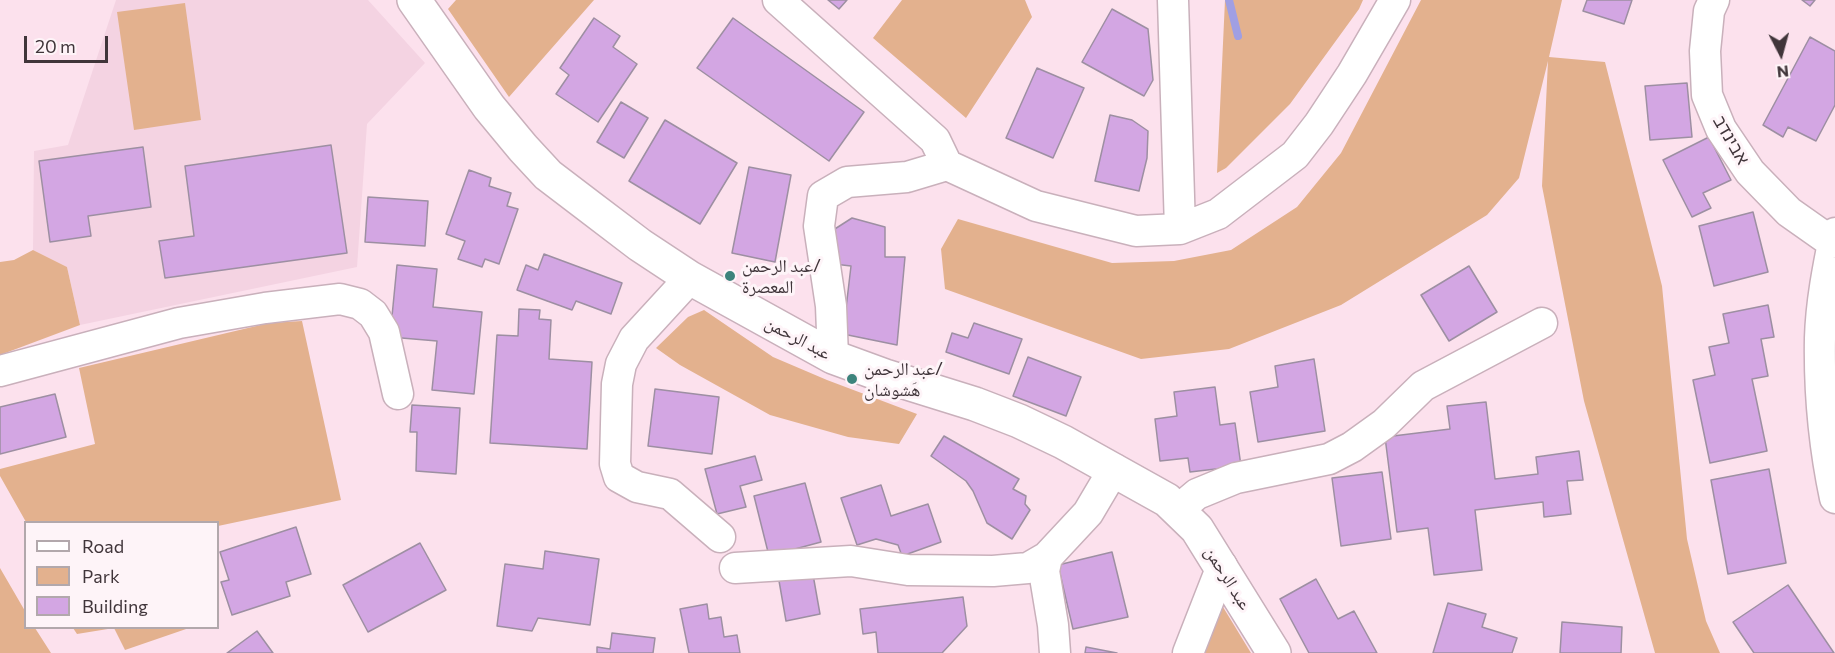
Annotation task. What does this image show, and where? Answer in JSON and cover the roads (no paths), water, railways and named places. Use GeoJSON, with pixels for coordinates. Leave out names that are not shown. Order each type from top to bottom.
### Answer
{"type":"FeatureCollection","features":[{"type":"Feature","properties":{"kind":"street","name":"عبد الرحمن"},"geometry":{"type":"LineString","coordinates":[[414,0],[489,107],[522,148],[548,175],[640,245],[690,278],[833,357],[975,404],[1063,442],[1167,500],[1197,528],[1274,653]]}},
{"type":"Feature","properties":{"kind":"street"},"geometry":{"type":"LineString","coordinates":[[777,0],[935,140],[947,165],[1036,206],[1136,231],[1180,229],[1218,214],[1294,154],[1319,124],[1352,74],[1395,0]]}},
{"type":"Feature","properties":{"kind":"street"},"geometry":{"type":"LineString","coordinates":[[1173,0],[1180,229]]}},
{"type":"Feature","properties":{"kind":"street","name":"אבינדב"},"geometry":{"type":"LineString","coordinates":[[1714,0],[1709,11],[1705,51],[1707,95],[1721,129],[1750,172],[1788,212],[1834,238]]}},
{"type":"Feature","properties":{"kind":"street"},"geometry":{"type":"LineString","coordinates":[[833,357],[831,306],[819,226],[823,196],[847,182],[907,177],[947,165]]}},
{"type":"Feature","properties":{"kind":"street"},"geometry":{"type":"LineString","coordinates":[[1834,238],[1827,273],[1820,337],[1823,413],[1829,470],[1835,498]]}},
{"type":"Feature","properties":{"kind":"street"},"geometry":{"type":"LineString","coordinates":[[690,278],[634,339],[621,364],[617,384],[615,464],[619,477],[637,487],[670,494],[720,537]]}},
{"type":"Feature","properties":{"kind":"street"},"geometry":{"type":"LineString","coordinates":[[0,371],[179,323],[265,308],[339,299],[360,304],[373,314],[384,332],[398,394]]}},
{"type":"Feature","properties":{"kind":"street"},"geometry":{"type":"LineString","coordinates":[[1178,510],[1197,494],[1236,478],[1318,461],[1352,447],[1383,424],[1424,386],[1542,322]]}},
{"type":"Feature","properties":{"kind":"street"},"geometry":{"type":"LineString","coordinates":[[735,568],[851,561],[908,570],[993,571],[1028,568],[1047,557],[1088,513],[1114,470]]}},
{"type":"Feature","properties":{"kind":"street"},"geometry":{"type":"LineString","coordinates":[[1047,557],[1044,571],[1055,653]]}},
{"type":"Feature","properties":{"kind":"street"},"geometry":{"type":"LineString","coordinates":[[1188,653],[1222,566]]}},
{"type":"Feature","properties":{"kind":"waterway"},"geometry":{"type":"LineString","coordinates":[[1229,0],[1238,36]]}},
{"type":"Feature","properties":{"kind":"place","name":"عبد الرحمن/ المعصرة"},"geometry":{"type":"Point","coordinates":[730,276]}},
{"type":"Feature","properties":{"kind":"place","name":"عبد الرحمن/ هَشوشان"},"geometry":{"type":"Point","coordinates":[852,379]}}]}
